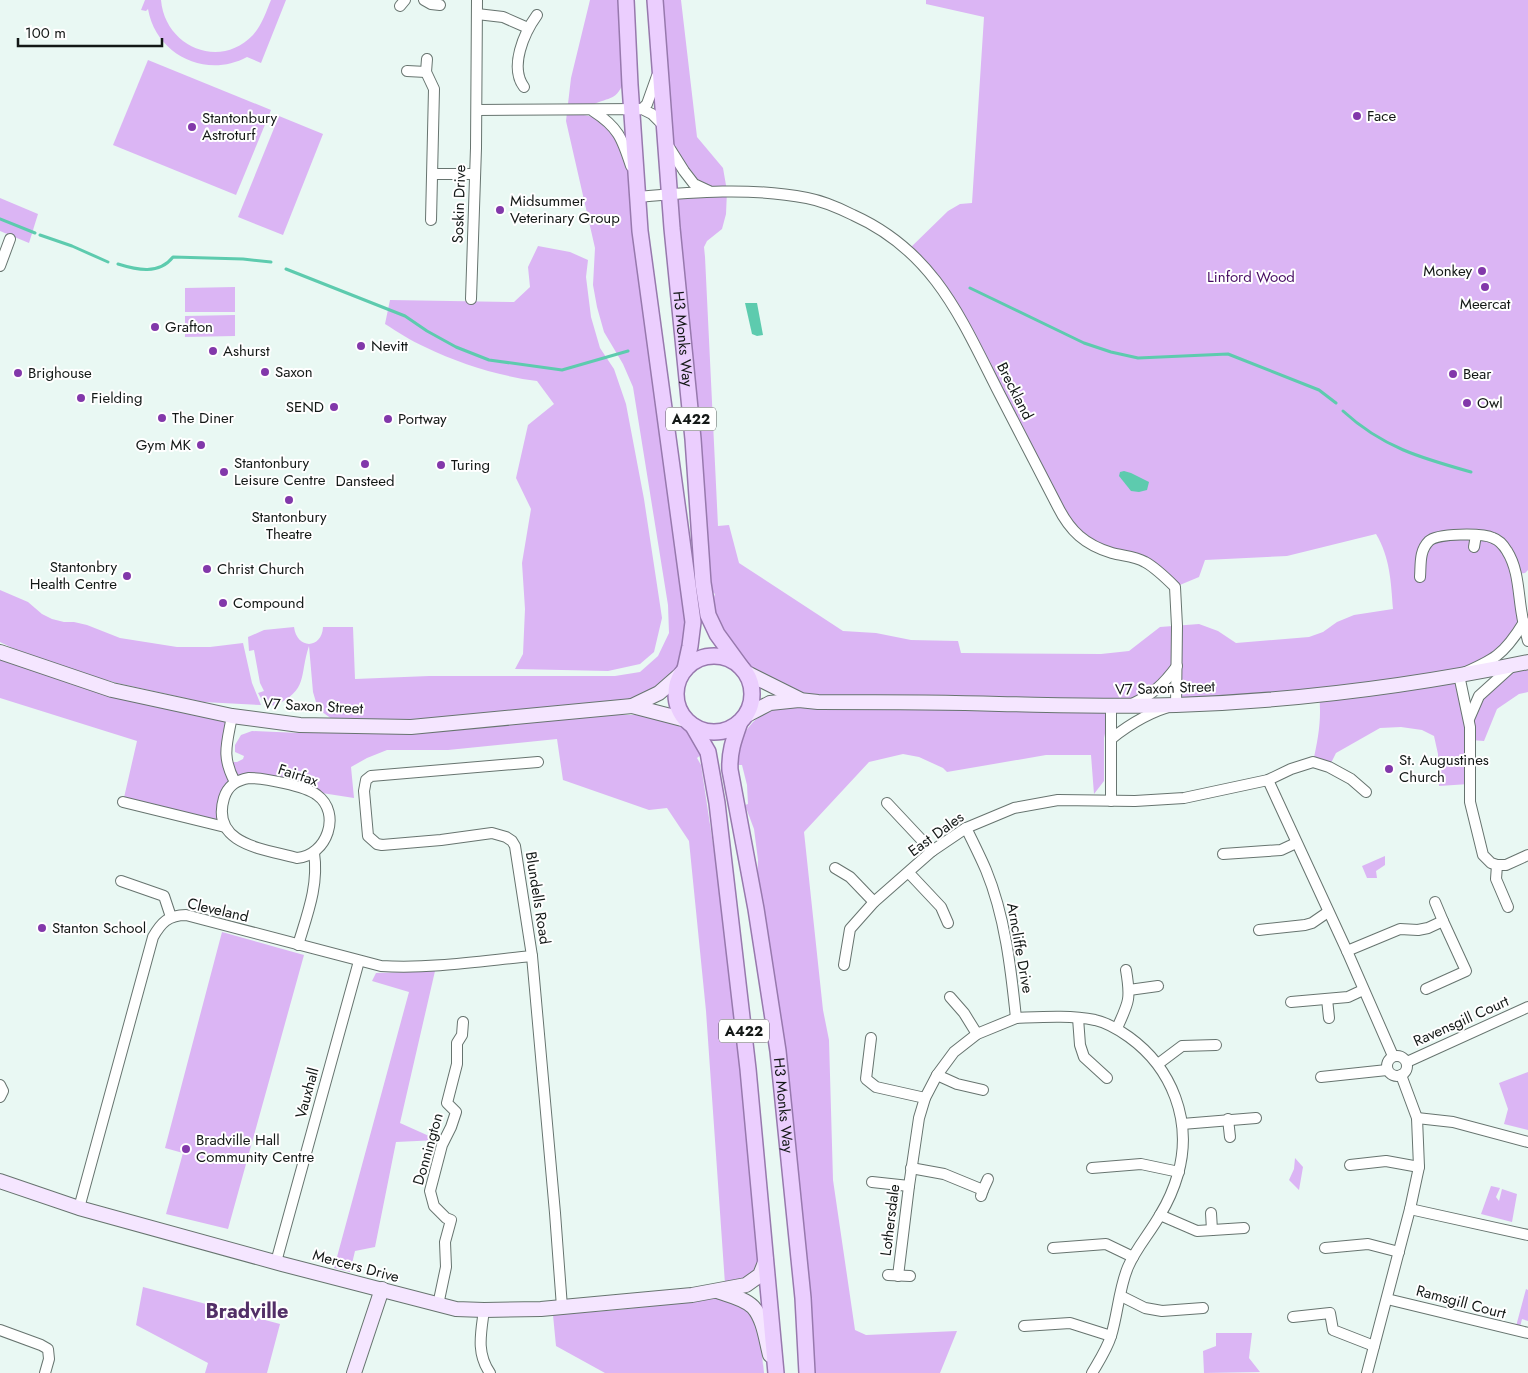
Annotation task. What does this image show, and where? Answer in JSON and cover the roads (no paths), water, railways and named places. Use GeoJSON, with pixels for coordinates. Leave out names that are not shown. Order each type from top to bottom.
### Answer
{"type":"FeatureCollection","features":[{"type":"Feature","properties":{"kind":"main road","name":"H3 Monks Way"},"geometry":{"type":"LineString","coordinates":[[626,0],[637,109],[636,179],[640,231],[695,584],[716,634],[743,669]]}},
{"type":"Feature","properties":{"kind":"main road","name":"H3 Monks Way"},"geometry":{"type":"LineString","coordinates":[[655,0],[674,257],[693,439],[695,584],[690,646],[684,671]]}},
{"type":"Feature","properties":{"kind":"main road"},"geometry":{"type":"LineString","coordinates":[[684,671],[697,660],[712,656],[728,658],[743,669]]}},
{"type":"Feature","properties":{"kind":"main road","name":"A422"},"geometry":{"type":"LineString","coordinates":[[743,669],[750,682],[752,694],[750,705],[743,719]]}},
{"type":"Feature","properties":{"kind":"main road","name":"A422"},"geometry":{"type":"LineString","coordinates":[[684,671],[677,684],[676,697],[679,709],[708,752],[717,803],[748,1069],[775,1373]]}},
{"type":"Feature","properties":{"kind":"main road","name":"H3 Monks Way"},"geometry":{"type":"LineString","coordinates":[[743,719],[732,744],[730,763],[736,806],[756,909],[778,1051],[804,1298],[807,1373]]}},
{"type":"Feature","properties":{"kind":"main road"},"geometry":{"type":"LineString","coordinates":[[690,723],[705,731],[718,732],[730,729],[743,719]]}},
{"type":"Feature","properties":{"kind":"street"},"geometry":{"type":"LineString","coordinates":[[424,0],[440,5]]}},
{"type":"Feature","properties":{"kind":"street","name":"Soskin Drive"},"geometry":{"type":"LineString","coordinates":[[471,299],[477,0]]}},
{"type":"Feature","properties":{"kind":"street"},"geometry":{"type":"LineString","coordinates":[[477,14],[503,17],[528,28]]}},
{"type":"Feature","properties":{"kind":"street"},"geometry":{"type":"LineString","coordinates":[[520,86],[519,54],[528,28],[537,15]]}},
{"type":"Feature","properties":{"kind":"street"},"geometry":{"type":"LineString","coordinates":[[420,211],[431,215],[434,89],[426,72],[427,59]]}},
{"type":"Feature","properties":{"kind":"street"},"geometry":{"type":"LineString","coordinates":[[637,109],[647,104],[654,89],[660,65]]}},
{"type":"Feature","properties":{"kind":"street"},"geometry":{"type":"LineString","coordinates":[[407,72],[426,72]]}},
{"type":"Feature","properties":{"kind":"street"},"geometry":{"type":"LineString","coordinates":[[476,110],[593,111],[637,109],[652,114],[665,133],[684,171],[694,184],[710,192]]}},
{"type":"Feature","properties":{"kind":"street"},"geometry":{"type":"LineString","coordinates":[[593,111],[608,120],[615,128],[625,148],[636,179]]}},
{"type":"Feature","properties":{"kind":"street"},"geometry":{"type":"LineString","coordinates":[[433,174],[475,174]]}},
{"type":"Feature","properties":{"kind":"street","name":"Breckland"},"geometry":{"type":"LineString","coordinates":[[637,197],[750,191],[809,198],[834,206],[867,221],[894,238],[918,258],[956,309],[1058,507],[1073,532],[1090,544],[1146,562],[1175,587],[1177,626],[1176,705]]}},
{"type":"Feature","properties":{"kind":"street"},"geometry":{"type":"LineString","coordinates":[[0,266],[10,239]]}},
{"type":"Feature","properties":{"kind":"street"},"geometry":{"type":"LineString","coordinates":[[1474,547],[1476,535]]}},
{"type":"Feature","properties":{"kind":"street"},"geometry":{"type":"LineString","coordinates":[[1420,577],[1423,540],[1438,536],[1476,535],[1492,537],[1501,543],[1508,552],[1519,589],[1528,641]]}},
{"type":"Feature","properties":{"kind":"street"},"geometry":{"type":"LineString","coordinates":[[1524,622],[1502,653],[1487,663],[1460,674],[1471,740],[1470,802],[1483,855],[1497,866],[1506,865],[1528,855]]}},
{"type":"Feature","properties":{"kind":"street","name":"V7 Saxon Street"},"geometry":{"type":"LineString","coordinates":[[0,652],[112,690],[232,716],[286,723],[411,726],[632,706],[659,693],[684,671]]}},
{"type":"Feature","properties":{"kind":"street","name":"V7 Saxon Street"},"geometry":{"type":"LineString","coordinates":[[743,719],[770,702],[804,700],[824,702],[1129,706],[1300,697],[1420,681],[1528,662]]}},
{"type":"Feature","properties":{"kind":"street"},"geometry":{"type":"LineString","coordinates":[[1469,719],[1479,696],[1514,665]]}},
{"type":"Feature","properties":{"kind":"street"},"geometry":{"type":"LineString","coordinates":[[1129,706],[1148,697],[1158,689],[1176,666]]}},
{"type":"Feature","properties":{"kind":"street","name":"V7 Saxon Street"},"geometry":{"type":"LineString","coordinates":[[743,669],[804,700]]}},
{"type":"Feature","properties":{"kind":"street"},"geometry":{"type":"LineString","coordinates":[[1111,739],[1143,717],[1159,709],[1176,705]]}},
{"type":"Feature","properties":{"kind":"street","name":"V7 Saxon Street"},"geometry":{"type":"LineString","coordinates":[[632,706],[690,723]]}},
{"type":"Feature","properties":{"kind":"street"},"geometry":{"type":"LineString","coordinates":[[1111,706],[1111,801]]}},
{"type":"Feature","properties":{"kind":"street"},"geometry":{"type":"LineString","coordinates":[[232,716],[226,754],[228,768],[235,782],[225,795],[222,805],[221,814],[225,828],[230,835],[241,842],[297,858],[306,857],[314,853],[316,875],[314,889],[298,946]]}},
{"type":"Feature","properties":{"kind":"street","name":"Blundells Road"},"geometry":{"type":"LineString","coordinates":[[538,762],[372,776],[366,780],[364,791],[368,836],[377,844],[441,840],[492,834],[506,837],[512,841],[516,853],[532,956],[556,1213],[562,1307]]}},
{"type":"Feature","properties":{"kind":"street","name":"East Dales"},"geometry":{"type":"LineString","coordinates":[[844,965],[850,929],[874,902],[932,851],[966,828],[1014,808],[1058,800],[1111,801],[1184,798],[1268,780],[1291,769],[1313,762],[1329,767],[1351,779],[1366,792]]}},
{"type":"Feature","properties":{"kind":"street","name":"Fairfax"},"geometry":{"type":"LineString","coordinates":[[235,782],[257,778],[300,788],[318,795],[328,809],[328,831],[322,844],[314,853]]}},
{"type":"Feature","properties":{"kind":"street"},"geometry":{"type":"LineString","coordinates":[[1268,780],[1347,951],[1392,1056]]}},
{"type":"Feature","properties":{"kind":"street"},"geometry":{"type":"LineString","coordinates":[[123,802],[225,828]]}},
{"type":"Feature","properties":{"kind":"street"},"geometry":{"type":"LineString","coordinates":[[887,803],[932,851]]}},
{"type":"Feature","properties":{"kind":"street","name":"Arncliffe Drive"},"geometry":{"type":"LineString","coordinates":[[966,828],[986,871],[995,897],[1008,952],[1016,1018]]}},
{"type":"Feature","properties":{"kind":"street"},"geometry":{"type":"LineString","coordinates":[[1223,854],[1281,850],[1296,844]]}},
{"type":"Feature","properties":{"kind":"street"},"geometry":{"type":"LineString","coordinates":[[1497,866],[1496,880],[1508,907]]}},
{"type":"Feature","properties":{"kind":"street"},"geometry":{"type":"LineString","coordinates":[[835,868],[850,877],[874,902]]}},
{"type":"Feature","properties":{"kind":"street"},"geometry":{"type":"LineString","coordinates":[[909,873],[941,907],[948,923]]}},
{"type":"Feature","properties":{"kind":"street"},"geometry":{"type":"LineString","coordinates":[[121,881],[164,896],[171,917]]}},
{"type":"Feature","properties":{"kind":"street"},"geometry":{"type":"LineString","coordinates":[[1426,989],[1466,971],[1436,902]]}},
{"type":"Feature","properties":{"kind":"street"},"geometry":{"type":"LineString","coordinates":[[1259,930],[1305,925],[1312,923],[1328,912]]}},
{"type":"Feature","properties":{"kind":"street","name":"Cleveland"},"geometry":{"type":"LineString","coordinates":[[79,1208],[153,937],[159,926],[171,917],[186,915],[298,946],[381,966],[437,967],[532,956]]}},
{"type":"Feature","properties":{"kind":"street"},"geometry":{"type":"LineString","coordinates":[[1347,951],[1400,929],[1418,930],[1428,928],[1443,921]]}},
{"type":"Feature","properties":{"kind":"street","name":"Vauxhall"},"geometry":{"type":"LineString","coordinates":[[276,1262],[359,961]]}},
{"type":"Feature","properties":{"kind":"street"},"geometry":{"type":"LineString","coordinates":[[1116,1028],[1128,1004],[1129,990],[1126,970]]}},
{"type":"Feature","properties":{"kind":"street"},"geometry":{"type":"LineString","coordinates":[[1129,990],[1158,986]]}},
{"type":"Feature","properties":{"kind":"street"},"geometry":{"type":"LineString","coordinates":[[1291,1002],[1348,997],[1363,990]]}},
{"type":"Feature","properties":{"kind":"street"},"geometry":{"type":"LineString","coordinates":[[950,997],[964,1013],[977,1034]]}},
{"type":"Feature","properties":{"kind":"street"},"geometry":{"type":"LineString","coordinates":[[1327,999],[1329,1018]]}},
{"type":"Feature","properties":{"kind":"street","name":"Ravensgill Court"},"geometry":{"type":"LineString","coordinates":[[1407,1062],[1528,1007]]}},
{"type":"Feature","properties":{"kind":"street"},"geometry":{"type":"LineString","coordinates":[[1016,1018],[1078,1018],[1096,1020],[1116,1028],[1137,1043],[1158,1064],[1176,1098],[1182,1124],[1182,1149],[1179,1172],[1172,1192],[1160,1216],[1132,1257],[1123,1278],[1121,1296],[1111,1336],[1102,1357],[1092,1373]]}},
{"type":"Feature","properties":{"kind":"street","name":"Lothersdale"},"geometry":{"type":"LineString","coordinates":[[910,1276],[893,1275],[919,1118],[925,1098],[937,1075],[954,1052],[977,1034],[1016,1018]]}},
{"type":"Feature","properties":{"kind":"street"},"geometry":{"type":"LineString","coordinates":[[1078,1018],[1080,1045],[1084,1057],[1107,1078]]}},
{"type":"Feature","properties":{"kind":"street","name":"Donnington"},"geometry":{"type":"LineString","coordinates":[[438,1305],[446,1267],[445,1242],[456,1222],[446,1218],[434,1206],[430,1191],[442,1145],[456,1112],[447,1103],[457,1064],[457,1043],[462,1035],[464,1022]]}},
{"type":"Feature","properties":{"kind":"street"},"geometry":{"type":"LineString","coordinates":[[870,1038],[866,1079],[876,1087],[925,1098]]}},
{"type":"Feature","properties":{"kind":"street"},"geometry":{"type":"LineString","coordinates":[[1158,1064],[1182,1046],[1216,1045]]}},
{"type":"Feature","properties":{"kind":"street"},"geometry":{"type":"LineString","coordinates":[[1399,1055],[1407,1062],[1407,1068],[1401,1075],[1392,1075],[1387,1070],[1386,1063],[1392,1056],[1399,1055]]}},
{"type":"Feature","properties":{"kind":"street"},"geometry":{"type":"LineString","coordinates":[[1321,1077],[1387,1070]]}},
{"type":"Feature","properties":{"kind":"street"},"geometry":{"type":"LineString","coordinates":[[937,1075],[957,1084],[983,1090]]}},
{"type":"Feature","properties":{"kind":"street"},"geometry":{"type":"LineString","coordinates":[[1367,1373],[1410,1209],[1419,1167],[1417,1118],[1401,1075]]}},
{"type":"Feature","properties":{"kind":"street"},"geometry":{"type":"LineString","coordinates":[[0,1085],[2,1091],[0,1097]]}},
{"type":"Feature","properties":{"kind":"street"},"geometry":{"type":"LineString","coordinates":[[1182,1124],[1256,1118]]}},
{"type":"Feature","properties":{"kind":"street"},"geometry":{"type":"LineString","coordinates":[[1417,1118],[1453,1122],[1528,1142]]}},
{"type":"Feature","properties":{"kind":"street"},"geometry":{"type":"LineString","coordinates":[[1228,1120],[1230,1137]]}},
{"type":"Feature","properties":{"kind":"street"},"geometry":{"type":"LineString","coordinates":[[1350,1164],[1386,1161],[1419,1167]]}},
{"type":"Feature","properties":{"kind":"street"},"geometry":{"type":"LineString","coordinates":[[1092,1168],[1140,1164],[1179,1172]]}},
{"type":"Feature","properties":{"kind":"street"},"geometry":{"type":"LineString","coordinates":[[912,1168],[944,1174],[982,1193],[988,1178]]}},
{"type":"Feature","properties":{"kind":"street","name":"Mercers Drive"},"geometry":{"type":"LineString","coordinates":[[0,1181],[79,1208],[456,1309],[484,1310],[562,1307],[692,1296],[746,1285],[760,1275],[766,1260]]}},
{"type":"Feature","properties":{"kind":"street"},"geometry":{"type":"LineString","coordinates":[[872,1182],[908,1186]]}},
{"type":"Feature","properties":{"kind":"street"},"geometry":{"type":"LineString","coordinates":[[1410,1209],[1528,1236]]}},
{"type":"Feature","properties":{"kind":"street"},"geometry":{"type":"LineString","coordinates":[[1211,1212],[1212,1230]]}},
{"type":"Feature","properties":{"kind":"street"},"geometry":{"type":"LineString","coordinates":[[1160,1216],[1197,1231],[1244,1228]]}},
{"type":"Feature","properties":{"kind":"street"},"geometry":{"type":"LineString","coordinates":[[1054,1248],[1106,1244],[1132,1257]]}},
{"type":"Feature","properties":{"kind":"street"},"geometry":{"type":"LineString","coordinates":[[1325,1248],[1368,1244],[1399,1252]]}},
{"type":"Feature","properties":{"kind":"street"},"geometry":{"type":"LineString","coordinates":[[354,1373],[382,1288]]}},
{"type":"Feature","properties":{"kind":"street"},"geometry":{"type":"LineString","coordinates":[[714,1291],[740,1299],[752,1307],[761,1321],[775,1373]]}},
{"type":"Feature","properties":{"kind":"street"},"geometry":{"type":"LineString","coordinates":[[1121,1296],[1145,1308],[1162,1311],[1203,1308]]}},
{"type":"Feature","properties":{"kind":"street","name":"Ramsgill Court"},"geometry":{"type":"LineString","coordinates":[[1387,1299],[1528,1333]]}},
{"type":"Feature","properties":{"kind":"street"},"geometry":{"type":"LineString","coordinates":[[484,1310],[480,1343],[481,1354],[485,1366],[490,1373]]}},
{"type":"Feature","properties":{"kind":"street"},"geometry":{"type":"LineString","coordinates":[[1293,1317],[1330,1313],[1333,1330],[1374,1346]]}},
{"type":"Feature","properties":{"kind":"street"},"geometry":{"type":"LineString","coordinates":[[1024,1326],[1070,1323],[1111,1336]]}},
{"type":"Feature","properties":{"kind":"street"},"geometry":{"type":"LineString","coordinates":[[0,1330],[48,1349],[49,1359],[44,1373]]}},
{"type":"Feature","properties":{"kind":"waterway"},"geometry":{"type":"LineString","coordinates":[[0,219],[35,233]]}},
{"type":"Feature","properties":{"kind":"waterway"},"geometry":{"type":"LineString","coordinates":[[40,235],[72,246],[108,262]]}},
{"type":"Feature","properties":{"kind":"waterway"},"geometry":{"type":"LineString","coordinates":[[118,264],[147,270],[161,267],[173,257],[243,259],[271,262]]}},
{"type":"Feature","properties":{"kind":"waterway"},"geometry":{"type":"LineString","coordinates":[[286,269],[405,316],[456,347],[489,360],[562,370],[628,351]]}},
{"type":"Feature","properties":{"kind":"waterway"},"geometry":{"type":"LineString","coordinates":[[970,288],[1084,343],[1111,352],[1138,358],[1228,354],[1319,390],[1336,403]]}},
{"type":"Feature","properties":{"kind":"waterway"},"geometry":{"type":"LineString","coordinates":[[1343,411],[1372,434],[1403,450],[1435,462],[1471,472]]}},
{"type":"Feature","properties":{"kind":"place","name":"Face"},"geometry":{"type":"Point","coordinates":[1357,116]}},
{"type":"Feature","properties":{"kind":"place","name":"Stantonbury Astroturf"},"geometry":{"type":"Point","coordinates":[192,127]}},
{"type":"Feature","properties":{"kind":"place","name":"Midsummer Veterinary Group"},"geometry":{"type":"Point","coordinates":[500,210]}},
{"type":"Feature","properties":{"kind":"place","name":"Monkey"},"geometry":{"type":"Point","coordinates":[1482,271]}},
{"type":"Feature","properties":{"kind":"place","name":"Meercat"},"geometry":{"type":"Point","coordinates":[1485,287]}},
{"type":"Feature","properties":{"kind":"place","name":"Grafton"},"geometry":{"type":"Point","coordinates":[155,327]}},
{"type":"Feature","properties":{"kind":"place","name":"Nevitt"},"geometry":{"type":"Point","coordinates":[361,346]}},
{"type":"Feature","properties":{"kind":"place","name":"Ashurst"},"geometry":{"type":"Point","coordinates":[213,351]}},
{"type":"Feature","properties":{"kind":"place","name":"Saxon"},"geometry":{"type":"Point","coordinates":[265,372]}},
{"type":"Feature","properties":{"kind":"place","name":"Brighouse"},"geometry":{"type":"Point","coordinates":[18,373]}},
{"type":"Feature","properties":{"kind":"place","name":"Bear"},"geometry":{"type":"Point","coordinates":[1453,374]}},
{"type":"Feature","properties":{"kind":"place","name":"Fielding"},"geometry":{"type":"Point","coordinates":[81,398]}},
{"type":"Feature","properties":{"kind":"place","name":"Owl"},"geometry":{"type":"Point","coordinates":[1467,403]}},
{"type":"Feature","properties":{"kind":"place","name":"SEND"},"geometry":{"type":"Point","coordinates":[334,407]}},
{"type":"Feature","properties":{"kind":"place","name":"The Diner"},"geometry":{"type":"Point","coordinates":[162,418]}},
{"type":"Feature","properties":{"kind":"place","name":"Portway"},"geometry":{"type":"Point","coordinates":[388,419]}},
{"type":"Feature","properties":{"kind":"place","name":"Gym MK"},"geometry":{"type":"Point","coordinates":[201,445]}},
{"type":"Feature","properties":{"kind":"place","name":"Dansteed"},"geometry":{"type":"Point","coordinates":[365,464]}},
{"type":"Feature","properties":{"kind":"place","name":"Turing"},"geometry":{"type":"Point","coordinates":[441,465]}},
{"type":"Feature","properties":{"kind":"place","name":"Stantonbury Leisure Centre"},"geometry":{"type":"Point","coordinates":[224,472]}},
{"type":"Feature","properties":{"kind":"place","name":"Stantonbury Theatre"},"geometry":{"type":"Point","coordinates":[289,500]}},
{"type":"Feature","properties":{"kind":"place","name":"Christ Church"},"geometry":{"type":"Point","coordinates":[207,569]}},
{"type":"Feature","properties":{"kind":"place","name":"Stantonbry Health Centre"},"geometry":{"type":"Point","coordinates":[127,576]}},
{"type":"Feature","properties":{"kind":"place","name":"Compound"},"geometry":{"type":"Point","coordinates":[223,603]}},
{"type":"Feature","properties":{"kind":"place","name":"St. Augustines Church"},"geometry":{"type":"Point","coordinates":[1389,769]}},
{"type":"Feature","properties":{"kind":"place","name":"Stanton School"},"geometry":{"type":"Point","coordinates":[42,928]}},
{"type":"Feature","properties":{"kind":"place","name":"Bradville Hall Community Centre"},"geometry":{"type":"Point","coordinates":[186,1149]}},
{"type":"Feature","properties":{"kind":"district","name":"Bradville"},"geometry":{"type":"Point","coordinates":[247,1311]}},
{"type":"Feature","properties":{"kind":"park label","name":"Linford Wood"},"geometry":{"type":"Point","coordinates":[1251,277]}}]}
